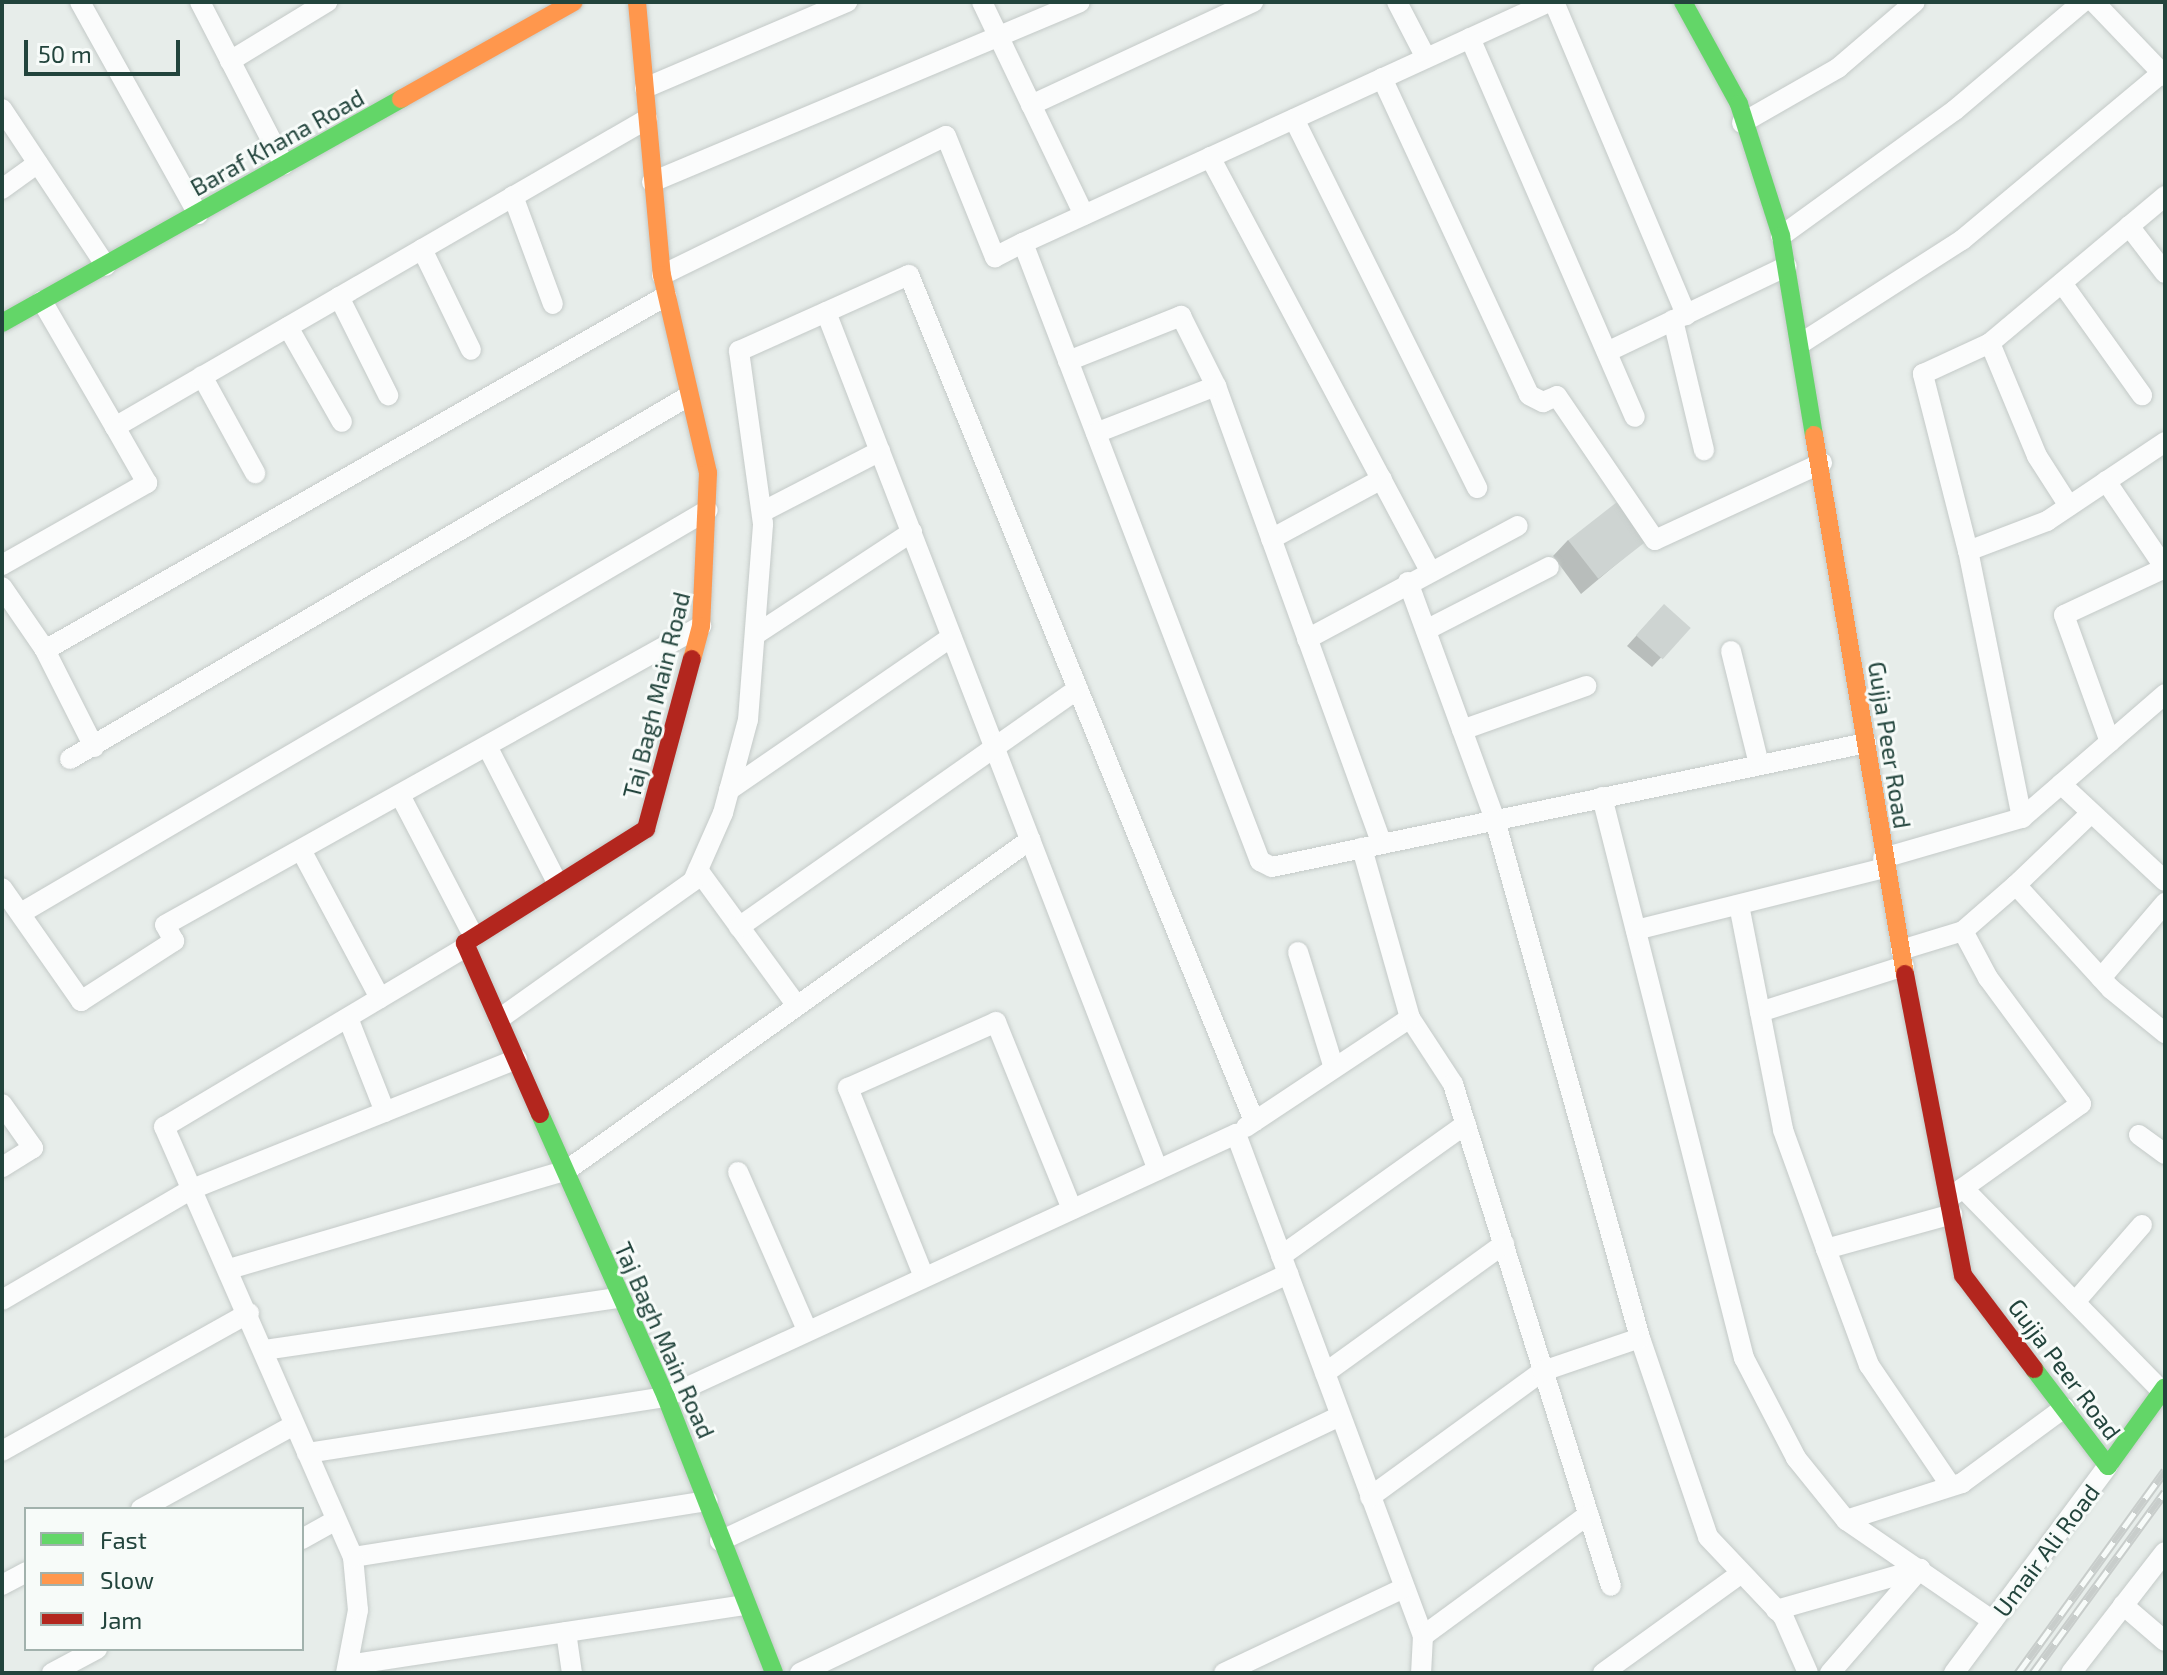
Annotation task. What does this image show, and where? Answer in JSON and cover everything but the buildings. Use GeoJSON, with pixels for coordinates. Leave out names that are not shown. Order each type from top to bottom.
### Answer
{"type":"FeatureCollection","features":[{"type":"Feature","properties":{"kind":"street"},"geometry":{"type":"LineString","coordinates":[[80,2],[198,214]]}},
{"type":"Feature","properties":{"kind":"street"},"geometry":{"type":"LineString","coordinates":[[200,2],[284,165]]}},
{"type":"Feature","properties":{"kind":"street"},"geometry":{"type":"LineString","coordinates":[[230,61],[327,2]]}},
{"type":"Feature","properties":{"kind":"street","name":"Baraf Khana Road"},"geometry":{"type":"LineString","coordinates":[[2,323],[284,165],[543,9],[574,2]]}},
{"type":"Feature","properties":{"kind":"street","name":"Taj Bagh Main Road"},"geometry":{"type":"LineString","coordinates":[[637,2],[662,275],[687,397],[708,473],[701,626],[646,829],[557,882],[470,942],[499,1019],[567,1170],[619,1298],[666,1397],[774,1673]]}},
{"type":"Feature","properties":{"kind":"street"},"geometry":{"type":"LineString","coordinates":[[645,88],[847,2]]}},
{"type":"Feature","properties":{"kind":"street"},"geometry":{"type":"LineString","coordinates":[[982,2],[1084,215]]}},
{"type":"Feature","properties":{"kind":"street"},"geometry":{"type":"LineString","coordinates":[[652,182],[1000,40],[1080,2]]}},
{"type":"Feature","properties":{"kind":"street"},"geometry":{"type":"LineString","coordinates":[[1031,105],[1253,2]]}},
{"type":"Feature","properties":{"kind":"street"},"geometry":{"type":"LineString","coordinates":[[1397,2],[1426,58]]}},
{"type":"Feature","properties":{"kind":"street"},"geometry":{"type":"LineString","coordinates":[[662,275],[946,136],[995,257],[1470,38],[1519,8],[1551,2],[1679,318],[1704,450]]}},
{"type":"Feature","properties":{"kind":"street","name":"Gujja Peer Road"},"geometry":{"type":"LineString","coordinates":[[1683,2],[1742,123],[1781,236],[1803,342],[1884,863],[1955,1200],[1963,1275],[2108,1466]]}},
{"type":"Feature","properties":{"kind":"street"},"geometry":{"type":"LineString","coordinates":[[1742,123],[1838,68],[1915,2]]}},
{"type":"Feature","properties":{"kind":"street"},"geometry":{"type":"LineString","coordinates":[[1781,236],[1955,110],[2083,2]]}},
{"type":"Feature","properties":{"kind":"street"},"geometry":{"type":"LineString","coordinates":[[1803,342],[1962,240],[2164,74],[2094,2]]}},
{"type":"Feature","properties":{"kind":"street"},"geometry":{"type":"LineString","coordinates":[[1470,38],[1635,417]]}},
{"type":"Feature","properties":{"kind":"street"},"geometry":{"type":"LineString","coordinates":[[1382,78],[1529,395],[1543,402],[1557,396],[1655,540],[1822,463]]}},
{"type":"Feature","properties":{"kind":"street"},"geometry":{"type":"LineString","coordinates":[[2,109],[106,266]]}},
{"type":"Feature","properties":{"kind":"street"},"geometry":{"type":"LineString","coordinates":[[115,427],[647,119]]}},
{"type":"Feature","properties":{"kind":"street"},"geometry":{"type":"LineString","coordinates":[[1294,119],[1477,488]]}},
{"type":"Feature","properties":{"kind":"street"},"geometry":{"type":"LineString","coordinates":[[1210,157],[1430,570]]}},
{"type":"Feature","properties":{"kind":"street"},"geometry":{"type":"LineString","coordinates":[[2,189],[38,163]]}},
{"type":"Feature","properties":{"kind":"street"},"geometry":{"type":"LineString","coordinates":[[513,196],[553,304]]}},
{"type":"Feature","properties":{"kind":"street"},"geometry":{"type":"LineString","coordinates":[[2022,818],[1968,551],[1923,374],[1990,343],[2165,196]]}},
{"type":"Feature","properties":{"kind":"street"},"geometry":{"type":"LineString","coordinates":[[2129,226],[2165,273]]}},
{"type":"Feature","properties":{"kind":"street"},"geometry":{"type":"LineString","coordinates":[[1023,243],[1264,868],[1866,743]]}},
{"type":"Feature","properties":{"kind":"street"},"geometry":{"type":"LineString","coordinates":[[422,249],[471,350]]}},
{"type":"Feature","properties":{"kind":"street"},"geometry":{"type":"LineString","coordinates":[[1607,352],[1787,266]]}},
{"type":"Feature","properties":{"kind":"street"},"geometry":{"type":"LineString","coordinates":[[499,1019],[693,881],[729,790],[748,720],[762,512],[739,351],[909,275],[1254,1121]]}},
{"type":"Feature","properties":{"kind":"street"},"geometry":{"type":"LineString","coordinates":[[2062,283],[2142,395]]}},
{"type":"Feature","properties":{"kind":"street"},"geometry":{"type":"LineString","coordinates":[[45,650],[666,296]]}},
{"type":"Feature","properties":{"kind":"street"},"geometry":{"type":"LineString","coordinates":[[339,297],[388,395]]}},
{"type":"Feature","properties":{"kind":"street"},"geometry":{"type":"LineString","coordinates":[[2,565],[147,483],[42,301]]}},
{"type":"Feature","properties":{"kind":"street"},"geometry":{"type":"LineString","coordinates":[[826,312],[1158,1170]]}},
{"type":"Feature","properties":{"kind":"street"},"geometry":{"type":"LineString","coordinates":[[1068,361],[1181,316],[1216,386],[1307,639],[1371,846],[1410,1018],[1453,1084],[1611,1586]]}},
{"type":"Feature","properties":{"kind":"street"},"geometry":{"type":"LineString","coordinates":[[288,327],[342,422]]}},
{"type":"Feature","properties":{"kind":"street"},"geometry":{"type":"LineString","coordinates":[[1990,343],[2037,456],[2069,506]]}},
{"type":"Feature","properties":{"kind":"street"},"geometry":{"type":"LineString","coordinates":[[202,376],[255,473]]}},
{"type":"Feature","properties":{"kind":"street"},"geometry":{"type":"LineString","coordinates":[[1096,433],[1216,386]]}},
{"type":"Feature","properties":{"kind":"street"},"geometry":{"type":"LineString","coordinates":[[70,759],[687,397]]}},
{"type":"Feature","properties":{"kind":"street"},"geometry":{"type":"LineString","coordinates":[[1968,551],[2069,506],[2165,442]]}},
{"type":"Feature","properties":{"kind":"street"},"geometry":{"type":"LineString","coordinates":[[762,512],[880,451]]}},
{"type":"Feature","properties":{"kind":"street"},"geometry":{"type":"LineString","coordinates":[[1271,539],[1382,479]]}},
{"type":"Feature","properties":{"kind":"street"},"geometry":{"type":"LineString","coordinates":[[2106,481],[2165,568],[2064,615],[2110,742]]}},
{"type":"Feature","properties":{"kind":"street"},"geometry":{"type":"LineString","coordinates":[[21,913],[708,510]]}},
{"type":"Feature","properties":{"kind":"street"},"geometry":{"type":"LineString","coordinates":[[1307,639],[1430,570],[1518,526]]}},
{"type":"Feature","properties":{"kind":"street"},"geometry":{"type":"LineString","coordinates":[[755,635],[912,532]]}},
{"type":"Feature","properties":{"kind":"street"},"geometry":{"type":"LineString","coordinates":[[1426,630],[1549,567]]}},
{"type":"Feature","properties":{"kind":"street"},"geometry":{"type":"LineString","coordinates":[[1408,582],[1495,820],[1640,1338],[1708,1537],[1739,1575],[1776,1610],[1803,1671]]}},
{"type":"Feature","properties":{"kind":"street"},"geometry":{"type":"LineString","coordinates":[[2,587],[45,650],[94,747]]}},
{"type":"Feature","properties":{"kind":"street"},"geometry":{"type":"LineString","coordinates":[[2,888],[81,1001],[174,941],[165,925],[701,626]]}},
{"type":"Feature","properties":{"kind":"street"},"geometry":{"type":"LineString","coordinates":[[729,790],[952,637]]}},
{"type":"Feature","properties":{"kind":"street"},"geometry":{"type":"LineString","coordinates":[[1731,651],[1759,764]]}},
{"type":"Feature","properties":{"kind":"street"},"geometry":{"type":"LineString","coordinates":[[1462,730],[1586,686]]}},
{"type":"Feature","properties":{"kind":"street"},"geometry":{"type":"LineString","coordinates":[[739,927],[1078,689]]}},
{"type":"Feature","properties":{"kind":"street"},"geometry":{"type":"LineString","coordinates":[[1636,930],[1739,905],[1884,863],[2022,818],[2165,694]]}},
{"type":"Feature","properties":{"kind":"street"},"geometry":{"type":"LineString","coordinates":[[487,746],[557,882]]}},
{"type":"Feature","properties":{"kind":"street"},"geometry":{"type":"LineString","coordinates":[[2061,784],[2089,815],[2165,881]]}},
{"type":"Feature","properties":{"kind":"street"},"geometry":{"type":"LineString","coordinates":[[400,795],[470,942],[164,1127],[265,1350],[292,1426],[353,1557],[358,1595],[347,1669],[416,1652],[745,1605]]}},
{"type":"Feature","properties":{"kind":"street"},"geometry":{"type":"LineString","coordinates":[[1602,797],[1744,1358],[1796,1458],[1846,1520],[1993,1621]]}},
{"type":"Feature","properties":{"kind":"street"},"geometry":{"type":"LineString","coordinates":[[1760,1012],[1903,958],[1963,931],[2089,815]]}},
{"type":"Feature","properties":{"kind":"street"},"geometry":{"type":"LineString","coordinates":[[229,1269],[567,1170],[1030,840]]}},
{"type":"Feature","properties":{"kind":"street"},"geometry":{"type":"LineString","coordinates":[[301,850],[380,998]]}},
{"type":"Feature","properties":{"kind":"street"},"geometry":{"type":"LineString","coordinates":[[698,870],[797,1006]]}},
{"type":"Feature","properties":{"kind":"street"},"geometry":{"type":"LineString","coordinates":[[2016,885],[2101,978],[2165,1033]]}},
{"type":"Feature","properties":{"kind":"street"},"geometry":{"type":"LineString","coordinates":[[2101,978],[2165,903]]}},
{"type":"Feature","properties":{"kind":"street"},"geometry":{"type":"LineString","coordinates":[[1739,905],[1783,1130],[1826,1249],[1869,1365],[1951,1486]]}},
{"type":"Feature","properties":{"kind":"street"},"geometry":{"type":"LineString","coordinates":[[1826,1249],[1955,1200],[2081,1104],[1988,978],[1963,931]]}},
{"type":"Feature","properties":{"kind":"street"},"geometry":{"type":"LineString","coordinates":[[1298,952],[1334,1068]]}},
{"type":"Feature","properties":{"kind":"street"},"geometry":{"type":"LineString","coordinates":[[348,1018],[385,1112]]}},
{"type":"Feature","properties":{"kind":"street"},"geometry":{"type":"LineString","coordinates":[[307,1453],[666,1397],[1236,1134],[1410,1018]]}},
{"type":"Feature","properties":{"kind":"street"},"geometry":{"type":"LineString","coordinates":[[924,1277],[848,1088],[996,1022],[1072,1209]]}},
{"type":"Feature","properties":{"kind":"street"},"geometry":{"type":"LineString","coordinates":[[2,1300],[192,1189],[517,1059]]}},
{"type":"Feature","properties":{"kind":"street"},"geometry":{"type":"LineString","coordinates":[[2,1104],[33,1148],[2,1167]]}},
{"type":"Feature","properties":{"kind":"street"},"geometry":{"type":"LineString","coordinates":[[720,1541],[1284,1265],[1466,1124]]}},
{"type":"Feature","properties":{"kind":"street"},"geometry":{"type":"LineString","coordinates":[[1236,1134],[1423,1636],[1421,1673]]}},
{"type":"Feature","properties":{"kind":"street"},"geometry":{"type":"LineString","coordinates":[[2139,1135],[2165,1154]]}},
{"type":"Feature","properties":{"kind":"street"},"geometry":{"type":"LineString","coordinates":[[738,1172],[807,1330]]}},
{"type":"Feature","properties":{"kind":"street"},"geometry":{"type":"LineString","coordinates":[[1955,1200],[2075,1302],[2164,1389]]}},
{"type":"Feature","properties":{"kind":"street"},"geometry":{"type":"LineString","coordinates":[[2075,1302],[2142,1225]]}},
{"type":"Feature","properties":{"kind":"street"},"geometry":{"type":"LineString","coordinates":[[1325,1373],[1504,1244]]}},
{"type":"Feature","properties":{"kind":"street"},"geometry":{"type":"LineString","coordinates":[[265,1350],[619,1298]]}},
{"type":"Feature","properties":{"kind":"street"},"geometry":{"type":"LineString","coordinates":[[2,1451],[249,1313]]}},
{"type":"Feature","properties":{"kind":"street"},"geometry":{"type":"LineString","coordinates":[[1370,1497],[1543,1371],[1640,1338]]}},
{"type":"Feature","properties":{"kind":"street","name":"Umair Ali Road"},"geometry":{"type":"LineString","coordinates":[[1954,1673],[2164,1389]]}},
{"type":"Feature","properties":{"kind":"street"},"geometry":{"type":"LineString","coordinates":[[1846,1520],[1951,1486],[2064,1408]]}},
{"type":"Feature","properties":{"kind":"street"},"geometry":{"type":"LineString","coordinates":[[800,1673],[1340,1416]]}},
{"type":"Feature","properties":{"kind":"street"},"geometry":{"type":"LineString","coordinates":[[145,1507],[292,1426]]}},
{"type":"Feature","properties":{"kind":"street"},"geometry":{"type":"LineString","coordinates":[[353,1557],[708,1501]]}},
{"type":"Feature","properties":{"kind":"street"},"geometry":{"type":"LineString","coordinates":[[1423,1636],[1588,1515]]}},
{"type":"Feature","properties":{"kind":"street"},"geometry":{"type":"LineString","coordinates":[[304,1538],[335,1521]]}},
{"type":"Feature","properties":{"kind":"street"},"geometry":{"type":"LineString","coordinates":[[2071,1673],[2165,1552]]}},
{"type":"Feature","properties":{"kind":"street"},"geometry":{"type":"LineString","coordinates":[[1776,1610],[1920,1569]]}},
{"type":"Feature","properties":{"kind":"street"},"geometry":{"type":"LineString","coordinates":[[1830,1673],[1920,1569]]}},
{"type":"Feature","properties":{"kind":"street"},"geometry":{"type":"LineString","coordinates":[[2,1585],[24,1573]]}},
{"type":"Feature","properties":{"kind":"street"},"geometry":{"type":"LineString","coordinates":[[1603,1673],[1739,1575]]}},
{"type":"Feature","properties":{"kind":"street"},"geometry":{"type":"LineString","coordinates":[[1224,1673],[1404,1588]]}},
{"type":"Feature","properties":{"kind":"street"},"geometry":{"type":"LineString","coordinates":[[2123,1605],[2165,1641]]}},
{"type":"Feature","properties":{"kind":"street"},"geometry":{"type":"LineString","coordinates":[[566,1632],[572,1673]]}},
{"type":"Feature","properties":{"kind":"street"},"geometry":{"type":"LineString","coordinates":[[52,1673],[93,1651]]}},
{"type":"Feature","properties":{"kind":"street"},"geometry":{"type":"LineString","coordinates":[[416,1652],[420,1673]]}},
{"type":"Feature","properties":{"kind":"railway"},"geometry":{"type":"LineString","coordinates":[[2018,1673],[2165,1471]]}},
{"type":"Feature","properties":{"kind":"railway"},"geometry":{"type":"LineString","coordinates":[[2033,1673],[2165,1492]]}},
{"type":"Feature","properties":{"kind":"traffic: fast"},"geometry":{"type":"LineString","coordinates":[[1683,2],[1739,104],[1781,236],[1814,435]]}},
{"type":"Feature","properties":{"kind":"traffic: fast"},"geometry":{"type":"LineString","coordinates":[[2,323],[401,99]]}},
{"type":"Feature","properties":{"kind":"traffic: fast"},"geometry":{"type":"LineString","coordinates":[[540,1114],[666,1397],[774,1673]]}},
{"type":"Feature","properties":{"kind":"traffic: fast"},"geometry":{"type":"LineString","coordinates":[[2034,1369],[2108,1466],[2165,1387]]}},
{"type":"Feature","properties":{"kind":"traffic: slow"},"geometry":{"type":"LineString","coordinates":[[401,99],[574,2]]}},
{"type":"Feature","properties":{"kind":"traffic: slow"},"geometry":{"type":"LineString","coordinates":[[637,2],[662,275],[708,473],[701,626],[692,659]]}},
{"type":"Feature","properties":{"kind":"traffic: slow"},"geometry":{"type":"LineString","coordinates":[[1814,435],[1905,974]]}},
{"type":"Feature","properties":{"kind":"traffic: jam"},"geometry":{"type":"LineString","coordinates":[[540,1114],[465,943],[646,829],[692,659]]}},
{"type":"Feature","properties":{"kind":"traffic: jam"},"geometry":{"type":"LineString","coordinates":[[1905,974],[1963,1275],[2034,1369]]}}]}
